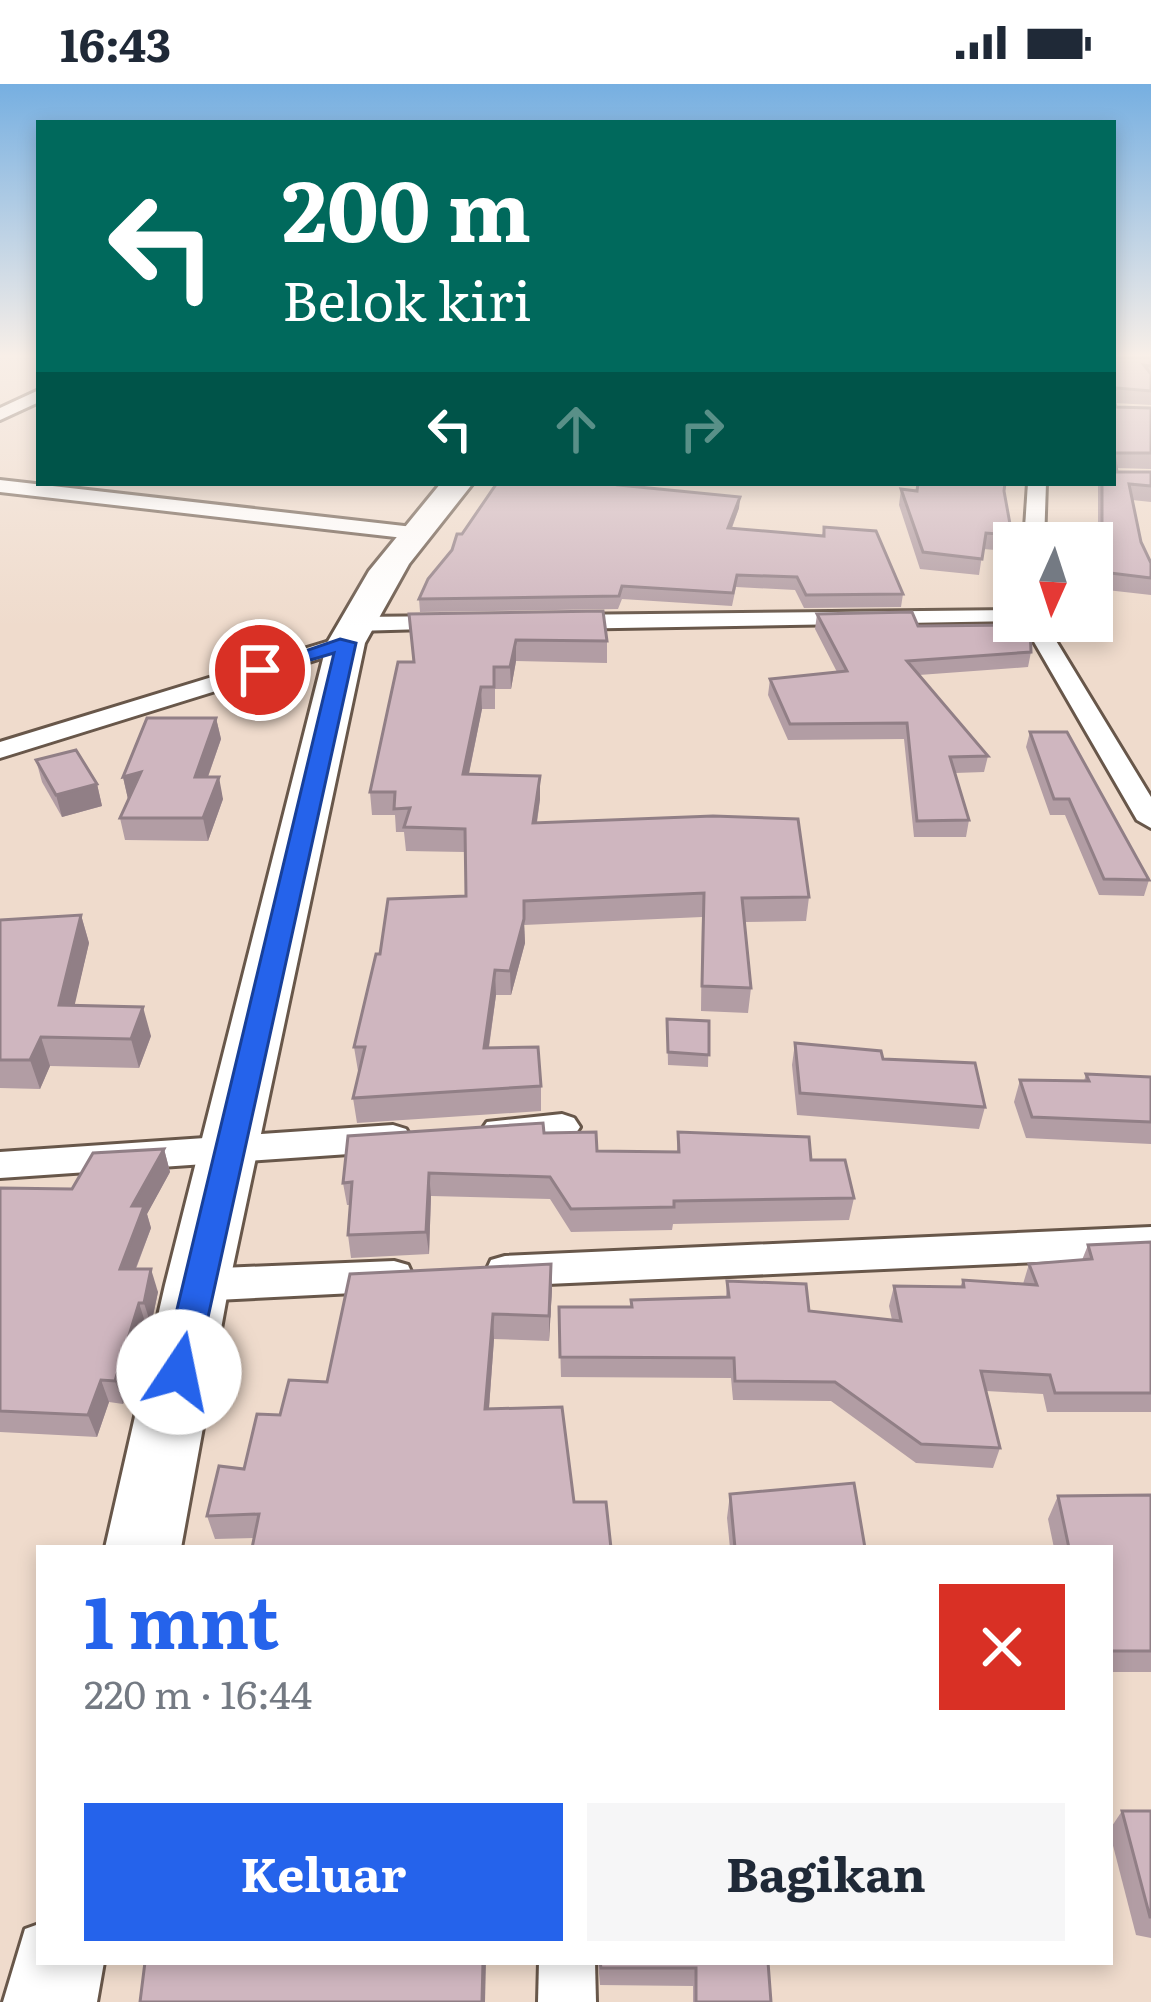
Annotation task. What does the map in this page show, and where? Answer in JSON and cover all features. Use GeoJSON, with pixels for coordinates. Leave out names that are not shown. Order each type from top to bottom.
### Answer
{"type":"FeatureCollection","features":[{"type":"Feature","properties":{"kind":"main road"},"geometry":{"type":"LineString","coordinates":[[144,1545],[197,1285],[351,633],[413,533],[455,486]]}},
{"type":"Feature","properties":{"kind":"main road"},"geometry":{"type":"LineString","coordinates":[[50,2002],[57,1965]]}},
{"type":"Feature","properties":{"kind":"street"},"geometry":{"type":"LineString","coordinates":[[0,485],[413,533]]}},
{"type":"Feature","properties":{"kind":"street"},"geometry":{"type":"LineString","coordinates":[[1035,522],[1037,486]]}},
{"type":"Feature","properties":{"kind":"street"},"geometry":{"type":"LineString","coordinates":[[543,622],[993,617]]}},
{"type":"Feature","properties":{"kind":"street"},"geometry":{"type":"LineString","coordinates":[[0,750],[351,633],[472,622]]}},
{"type":"Feature","properties":{"kind":"street"},"geometry":{"type":"LineString","coordinates":[[1045,642],[1151,820]]}},
{"type":"Feature","properties":{"kind":"street"},"geometry":{"type":"LineString","coordinates":[[467,1133],[562,1127]]}},
{"type":"Feature","properties":{"kind":"street"},"geometry":{"type":"LineString","coordinates":[[0,1165],[420,1136]]}},
{"type":"Feature","properties":{"kind":"street"},"geometry":{"type":"LineString","coordinates":[[197,1285],[1151,1242]]}},
{"type":"Feature","properties":{"kind":"street"},"geometry":{"type":"LineString","coordinates":[[567,2002],[568,1965]]}},
{"type":"Feature","properties":{"kind":"building"},"geometry":{"type":"Polygon","coordinates":[[[1116,448],[1151,448],[1151,453],[1116,453],[1116,448]]]}},
{"type":"Feature","properties":{"kind":"building"},"geometry":{"type":"Polygon","coordinates":[[[1116,466],[1117,472],[1151,472],[1151,486],[1129,484],[1151,578],[1113,573],[1113,522],[1102,522],[1102,486],[1116,486],[1116,466]]]}},
{"type":"Feature","properties":{"kind":"building"},"geometry":{"type":"Polygon","coordinates":[[[495,486],[629,486],[740,497],[728,528],[824,536],[824,527],[876,531],[903,594],[806,595],[797,577],[737,575],[733,593],[622,586],[619,596],[419,599],[428,579],[452,550],[457,534],[462,534],[495,486]]]}},
{"type":"Feature","properties":{"kind":"building"},"geometry":{"type":"Polygon","coordinates":[[[1005,486],[1010,522],[993,522],[982,559],[923,552],[901,489],[1005,486]]]}},
{"type":"Feature","properties":{"kind":"building"},"geometry":{"type":"Polygon","coordinates":[[[603,611],[607,641],[516,640],[510,667],[494,667],[494,687],[481,687],[463,774],[540,776],[533,823],[713,816],[798,819],[809,897],[742,898],[751,988],[702,986],[704,893],[524,901],[510,971],[495,970],[484,1048],[538,1047],[541,1086],[353,1098],[365,1047],[354,1047],[376,954],[380,954],[388,899],[466,896],[465,829],[404,827],[410,808],[394,809],[395,792],[370,792],[398,662],[414,662],[409,614],[603,611]]]}},
{"type":"Feature","properties":{"kind":"building"},"geometry":{"type":"Polygon","coordinates":[[[912,612],[918,626],[993,625],[993,642],[1031,642],[1031,652],[907,661],[988,756],[950,757],[969,820],[917,821],[907,723],[790,724],[770,679],[847,671],[817,614],[912,612]]]}},
{"type":"Feature","properties":{"kind":"building"},"geometry":{"type":"Polygon","coordinates":[[[147,718],[216,718],[195,777],[219,777],[203,818],[120,818],[141,772],[123,777],[147,718]]]}},
{"type":"Feature","properties":{"kind":"building"},"geometry":{"type":"Polygon","coordinates":[[[1030,732],[1067,732],[1149,880],[1104,879],[1069,799],[1054,799],[1030,732]]]}},
{"type":"Feature","properties":{"kind":"building"},"geometry":{"type":"Polygon","coordinates":[[[76,750],[97,784],[56,795],[36,760],[76,750]]]}},
{"type":"Feature","properties":{"kind":"building"},"geometry":{"type":"Polygon","coordinates":[[[81,915],[59,1005],[143,1007],[131,1039],[41,1037],[30,1060],[0,1060],[0,920],[81,915]]]}},
{"type":"Feature","properties":{"kind":"building"},"geometry":{"type":"Polygon","coordinates":[[[667,1019],[709,1021],[709,1055],[668,1052],[667,1019]]]}},
{"type":"Feature","properties":{"kind":"building"},"geometry":{"type":"Polygon","coordinates":[[[795,1043],[881,1051],[883,1059],[975,1063],[985,1107],[800,1093],[795,1043]]]}},
{"type":"Feature","properties":{"kind":"building"},"geometry":{"type":"Polygon","coordinates":[[[1086,1074],[1151,1077],[1151,1122],[1032,1117],[1020,1080],[1089,1081],[1086,1074]]]}},
{"type":"Feature","properties":{"kind":"building"},"geometry":{"type":"Polygon","coordinates":[[[543,1123],[544,1133],[596,1132],[597,1151],[679,1152],[678,1132],[809,1137],[811,1160],[845,1160],[854,1198],[674,1201],[674,1207],[571,1209],[550,1177],[429,1173],[426,1232],[348,1235],[352,1182],[343,1183],[348,1136],[543,1123]]]}},
{"type":"Feature","properties":{"kind":"building"},"geometry":{"type":"Polygon","coordinates":[[[164,1149],[132,1206],[144,1206],[120,1269],[151,1269],[144,1303],[139,1303],[115,1381],[101,1380],[88,1415],[0,1411],[0,1188],[72,1189],[93,1153],[164,1149]]]}},
{"type":"Feature","properties":{"kind":"building"},"geometry":{"type":"Polygon","coordinates":[[[1151,1242],[1151,1393],[1055,1393],[1050,1375],[981,1371],[1000,1448],[921,1444],[835,1382],[735,1381],[734,1358],[560,1357],[559,1307],[632,1307],[631,1300],[729,1297],[727,1281],[806,1284],[809,1311],[901,1321],[894,1286],[964,1287],[963,1280],[1037,1285],[1029,1264],[1092,1259],[1088,1245],[1151,1242]]]}},
{"type":"Feature","properties":{"kind":"building"},"geometry":{"type":"Polygon","coordinates":[[[551,1264],[549,1316],[493,1314],[485,1409],[562,1407],[574,1502],[606,1502],[611,1545],[253,1545],[259,1514],[207,1516],[219,1466],[244,1469],[257,1414],[280,1415],[289,1380],[327,1382],[350,1274],[551,1264]]]}},
{"type":"Feature","properties":{"kind":"building"},"geometry":{"type":"Polygon","coordinates":[[[854,1483],[864,1545],[735,1545],[730,1494],[854,1483]]]}},
{"type":"Feature","properties":{"kind":"building"},"geometry":{"type":"Polygon","coordinates":[[[1151,1495],[1151,1651],[1113,1651],[1113,1545],[1068,1545],[1058,1496],[1151,1495]]]}},
{"type":"Feature","properties":{"kind":"building"},"geometry":{"type":"Polygon","coordinates":[[[1122,1811],[1151,1811],[1151,1917],[1150,1917],[1122,1811]]]}},
{"type":"Feature","properties":{"kind":"building"},"geometry":{"type":"Polygon","coordinates":[[[145,1965],[483,1965],[482,2002],[140,2002],[145,1965]]]}},
{"type":"Feature","properties":{"kind":"building"},"geometry":{"type":"Polygon","coordinates":[[[768,1965],[771,2002],[696,2002],[696,1968],[601,1968],[768,1965]]]}},
{"type":"Feature","properties":{"kind":"route"},"geometry":{"type":"LineString","coordinates":[[179,1372],[346,643],[260,670]]}}]}
